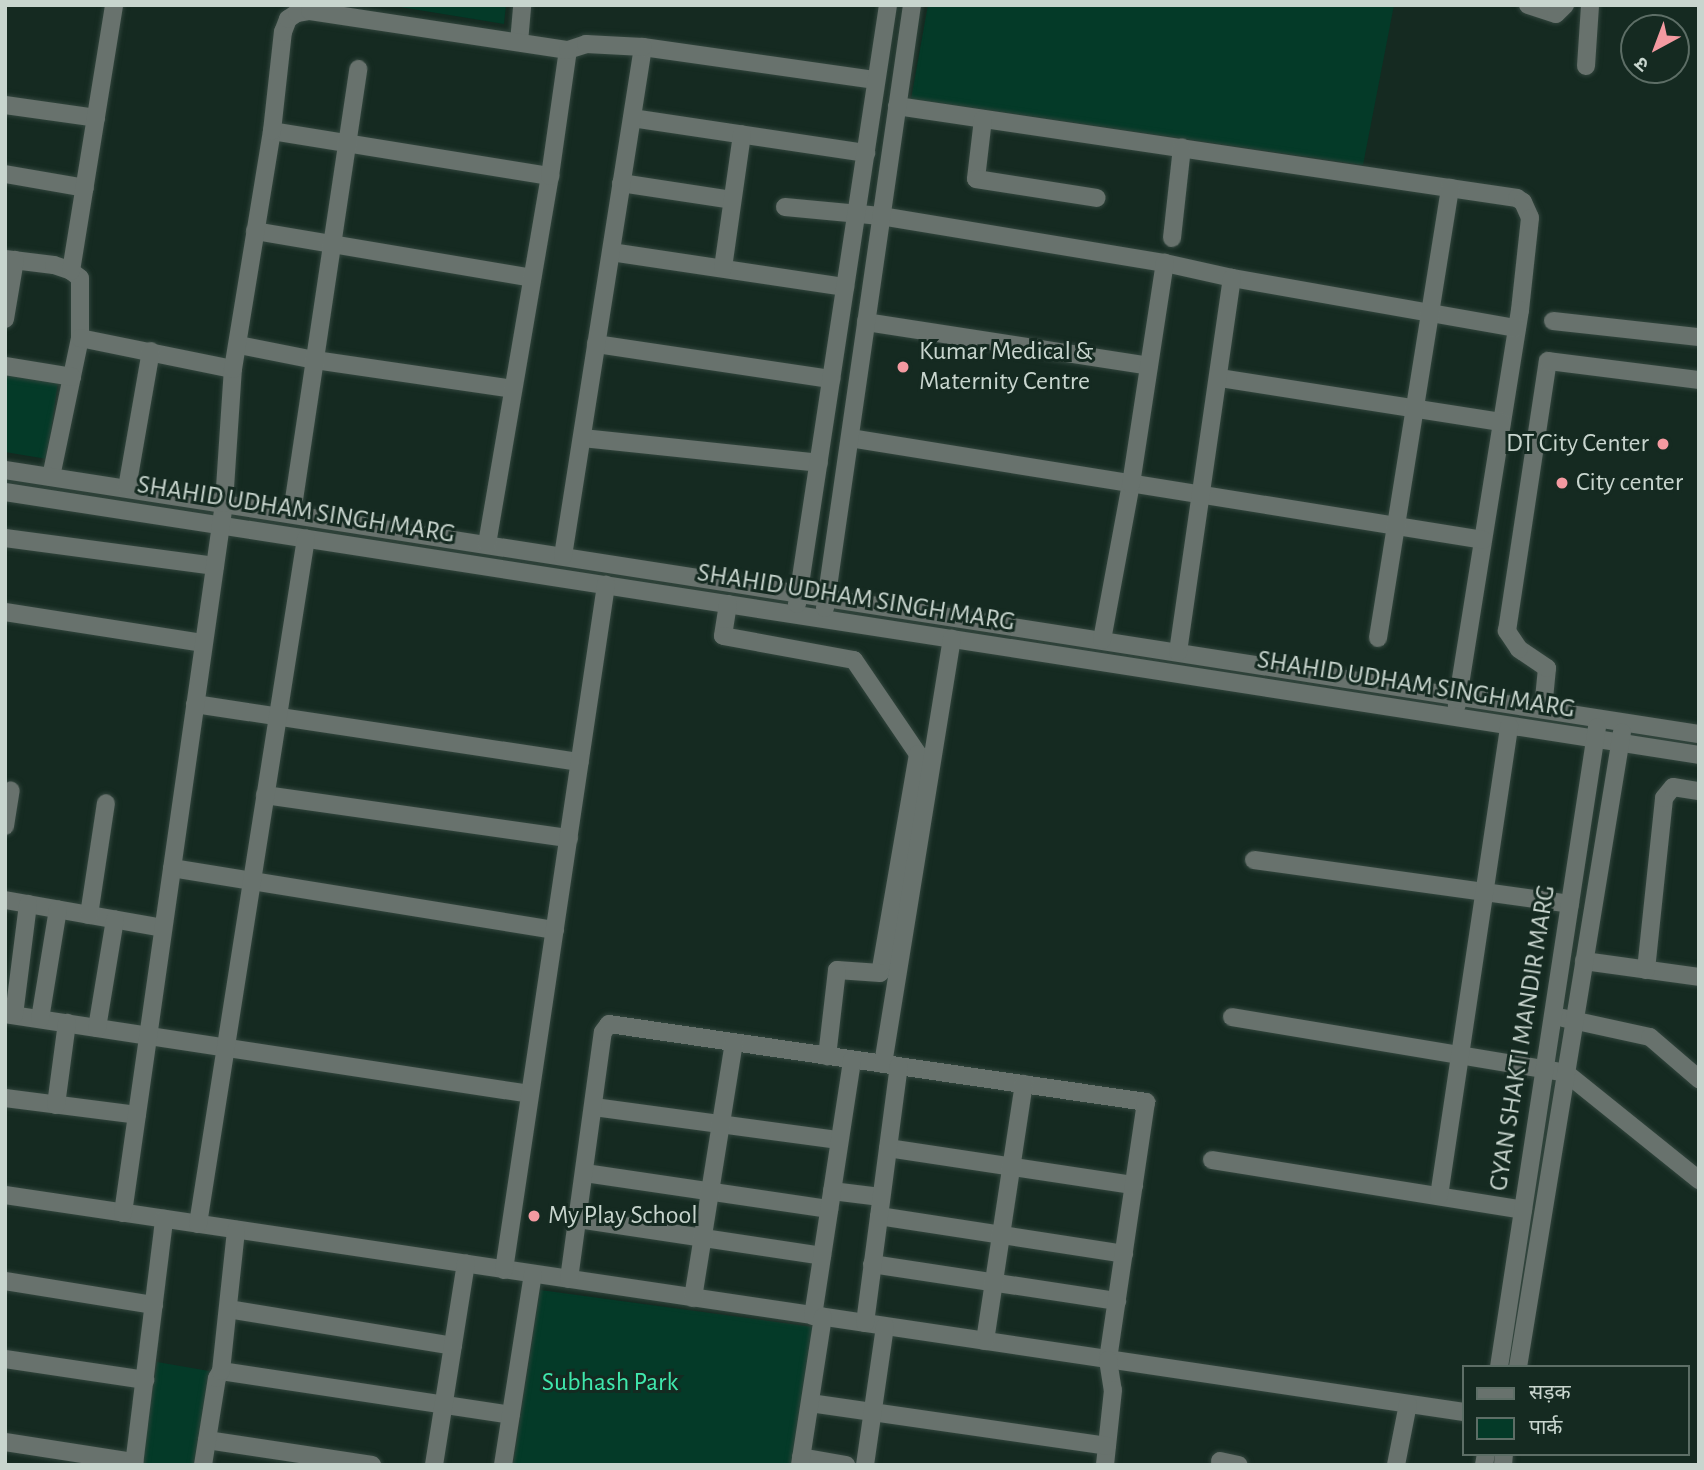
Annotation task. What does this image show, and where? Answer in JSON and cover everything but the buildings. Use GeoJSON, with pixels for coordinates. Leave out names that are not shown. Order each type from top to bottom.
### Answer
{"type":"FeatureCollection","features":[{"type":"Feature","properties":{"kind":"street"},"geometry":{"type":"LineString","coordinates":[[71,271],[114,5]]}},
{"type":"Feature","properties":{"kind":"street"},"geometry":{"type":"LineString","coordinates":[[519,42],[523,5]]}},
{"type":"Feature","properties":{"kind":"street"},"geometry":{"type":"LineString","coordinates":[[796,614],[888,5]]}},
{"type":"Feature","properties":{"kind":"street"},"geometry":{"type":"LineString","coordinates":[[824,619],[912,5]]}},
{"type":"Feature","properties":{"kind":"street"},"geometry":{"type":"LineString","coordinates":[[1528,5],[1556,14],[1565,5]]}},
{"type":"Feature","properties":{"kind":"street"},"geometry":{"type":"LineString","coordinates":[[1586,66],[1590,5]]}},
{"type":"Feature","properties":{"kind":"street"},"geometry":{"type":"LineString","coordinates":[[123,1213],[224,503],[233,369],[272,131],[283,32],[288,19],[297,13],[310,11],[568,50],[586,44],[643,47],[876,80]]}},
{"type":"Feature","properties":{"kind":"street"},"geometry":{"type":"LineString","coordinates":[[563,556],[643,47]]}},
{"type":"Feature","properties":{"kind":"street"},"geometry":{"type":"LineString","coordinates":[[487,544],[550,176],[568,50]]}},
{"type":"Feature","properties":{"kind":"street"},"geometry":{"type":"LineString","coordinates":[[292,513],[358,69]]}},
{"type":"Feature","properties":{"kind":"street"},"geometry":{"type":"LineString","coordinates":[[5,105],[96,118]]}},
{"type":"Feature","properties":{"kind":"street"},"geometry":{"type":"LineString","coordinates":[[897,106],[1517,198],[1527,207],[1530,218],[1517,328],[1455,718]]}},
{"type":"Feature","properties":{"kind":"street"},"geometry":{"type":"LineString","coordinates":[[632,118],[866,153]]}},
{"type":"Feature","properties":{"kind":"street"},"geometry":{"type":"LineString","coordinates":[[983,119],[976,179],[1097,198]]}},
{"type":"Feature","properties":{"kind":"street"},"geometry":{"type":"LineString","coordinates":[[272,131],[550,176]]}},
{"type":"Feature","properties":{"kind":"street"},"geometry":{"type":"LineString","coordinates":[[723,268],[742,134]]}},
{"type":"Feature","properties":{"kind":"street"},"geometry":{"type":"LineString","coordinates":[[1172,238],[1182,148]]}},
{"type":"Feature","properties":{"kind":"street"},"geometry":{"type":"LineString","coordinates":[[5,174],[85,188]]}},
{"type":"Feature","properties":{"kind":"street"},"geometry":{"type":"LineString","coordinates":[[621,183],[733,200]]}},
{"type":"Feature","properties":{"kind":"street"},"geometry":{"type":"LineString","coordinates":[[1378,638],[1415,408],[1427,314],[1450,188]]}},
{"type":"Feature","properties":{"kind":"street"},"geometry":{"type":"LineString","coordinates":[[785,207],[881,216],[1166,263],[1232,278],[1517,328]]}},
{"type":"Feature","properties":{"kind":"street"},"geometry":{"type":"LineString","coordinates":[[255,231],[533,278]]}},
{"type":"Feature","properties":{"kind":"street"},"geometry":{"type":"LineString","coordinates":[[611,252],[845,286]]}},
{"type":"Feature","properties":{"kind":"street"},"geometry":{"type":"LineString","coordinates":[[5,319],[10,260],[71,271],[80,278],[80,338],[51,477]]}},
{"type":"Feature","properties":{"kind":"street"},"geometry":{"type":"LineString","coordinates":[[1102,640],[1131,484],[1166,263]]}},
{"type":"Feature","properties":{"kind":"street"},"geometry":{"type":"LineString","coordinates":[[1178,652],[1220,378],[1232,278]]}},
{"type":"Feature","properties":{"kind":"street"},"geometry":{"type":"LineString","coordinates":[[1553,321],[1699,337]]}},
{"type":"Feature","properties":{"kind":"street"},"geometry":{"type":"LineString","coordinates":[[866,322],[1149,366]]}},
{"type":"Feature","properties":{"kind":"street"},"geometry":{"type":"LineString","coordinates":[[80,338],[233,369]]}},
{"type":"Feature","properties":{"kind":"street"},"geometry":{"type":"LineString","coordinates":[[596,344],[831,379]]}},
{"type":"Feature","properties":{"kind":"street"},"geometry":{"type":"LineString","coordinates":[[239,345],[315,360],[513,389]]}},
{"type":"Feature","properties":{"kind":"street"},"geometry":{"type":"LineString","coordinates":[[127,488],[151,351]]}},
{"type":"Feature","properties":{"kind":"street"},"geometry":{"type":"LineString","coordinates":[[1543,709],[1547,668],[1519,649],[1507,631],[1548,361],[1699,380]]}},
{"type":"Feature","properties":{"kind":"street"},"geometry":{"type":"LineString","coordinates":[[5,366],[72,377]]}},
{"type":"Feature","properties":{"kind":"street"},"geometry":{"type":"LineString","coordinates":[[1220,378],[1502,422]]}},
{"type":"Feature","properties":{"kind":"street"},"geometry":{"type":"LineString","coordinates":[[582,438],[819,463]]}},
{"type":"Feature","properties":{"kind":"street"},"geometry":{"type":"LineString","coordinates":[[850,438],[1483,540]]}},
{"type":"Feature","properties":{"kind":"street","name":"SHAHID UDHAM SINGH MARG"},"geometry":{"type":"LineString","coordinates":[[5,470],[1699,734]]}},
{"type":"Feature","properties":{"kind":"street","name":"SHAHID UDHAM SINGH MARG"},"geometry":{"type":"LineString","coordinates":[[5,492],[1699,755]]}},
{"type":"Feature","properties":{"kind":"street"},"geometry":{"type":"LineString","coordinates":[[5,538],[215,566]]}},
{"type":"Feature","properties":{"kind":"street"},"geometry":{"type":"LineString","coordinates":[[198,1224],[306,538]]}},
{"type":"Feature","properties":{"kind":"street"},"geometry":{"type":"LineString","coordinates":[[504,1270],[606,585]]}},
{"type":"Feature","properties":{"kind":"street"},"geometry":{"type":"LineString","coordinates":[[728,604],[723,636],[854,660],[918,754],[880,973],[838,970],[827,1056]]}},
{"type":"Feature","properties":{"kind":"street"},"geometry":{"type":"LineString","coordinates":[[5,612],[204,643]]}},
{"type":"Feature","properties":{"kind":"street"},"geometry":{"type":"LineString","coordinates":[[864,1323],[888,1148],[891,1065],[952,639]]}},
{"type":"Feature","properties":{"kind":"street"},"geometry":{"type":"LineString","coordinates":[[195,704],[580,762]]}},
{"type":"Feature","properties":{"kind":"street","name":"GYAN SHAKTI MANDIR MARG"},"geometry":{"type":"LineString","coordinates":[[1499,1365],[1599,717]]}},
{"type":"Feature","properties":{"kind":"street","name":"GYAN SHAKTI MANDIR MARG"},"geometry":{"type":"LineString","coordinates":[[1518,1365],[1623,721]]}},
{"type":"Feature","properties":{"kind":"street"},"geometry":{"type":"LineString","coordinates":[[1439,1196],[1509,726]]}},
{"type":"Feature","properties":{"kind":"street"},"geometry":{"type":"LineString","coordinates":[[1646,970],[1664,798],[1674,787],[1699,791]]}},
{"type":"Feature","properties":{"kind":"street"},"geometry":{"type":"LineString","coordinates":[[5,826],[11,790]]}},
{"type":"Feature","properties":{"kind":"street"},"geometry":{"type":"LineString","coordinates":[[265,795],[569,838]]}},
{"type":"Feature","properties":{"kind":"street"},"geometry":{"type":"LineString","coordinates":[[89,915],[106,803]]}},
{"type":"Feature","properties":{"kind":"street"},"geometry":{"type":"LineString","coordinates":[[1254,860],[1570,904]]}},
{"type":"Feature","properties":{"kind":"street"},"geometry":{"type":"LineString","coordinates":[[172,868],[555,930]]}},
{"type":"Feature","properties":{"kind":"street"},"geometry":{"type":"LineString","coordinates":[[5,900],[163,928]]}},
{"type":"Feature","properties":{"kind":"street"},"geometry":{"type":"LineString","coordinates":[[28,904],[9,1014],[530,1094]]}},
{"type":"Feature","properties":{"kind":"street"},"geometry":{"type":"LineString","coordinates":[[40,1019],[58,909]]}},
{"type":"Feature","properties":{"kind":"street"},"geometry":{"type":"LineString","coordinates":[[97,1028],[115,919]]}},
{"type":"Feature","properties":{"kind":"street"},"geometry":{"type":"LineString","coordinates":[[1584,961],[1699,977]]}},
{"type":"Feature","properties":{"kind":"street"},"geometry":{"type":"LineString","coordinates":[[1553,1016],[1650,1037],[1699,1079]]}},
{"type":"Feature","properties":{"kind":"street"},"geometry":{"type":"LineString","coordinates":[[1232,1017],[1566,1073],[1699,1180]]}},
{"type":"Feature","properties":{"kind":"street"},"geometry":{"type":"LineString","coordinates":[[56,1105],[67,1023]]}},
{"type":"Feature","properties":{"kind":"street"},"geometry":{"type":"LineString","coordinates":[[569,1279],[603,1032],[609,1024],[1146,1101],[1108,1360],[1113,1390],[1105,1465]]}},
{"type":"Feature","properties":{"kind":"street"},"geometry":{"type":"LineString","coordinates":[[693,1298],[734,1043]]}},
{"type":"Feature","properties":{"kind":"street"},"geometry":{"type":"LineString","coordinates":[[846,1465],[801,1461],[810,1404],[822,1256],[852,1060]]}},
{"type":"Feature","properties":{"kind":"street"},"geometry":{"type":"LineString","coordinates":[[985,1341],[1024,1084]]}},
{"type":"Feature","properties":{"kind":"street"},"geometry":{"type":"LineString","coordinates":[[5,1098],[137,1115]]}},
{"type":"Feature","properties":{"kind":"street"},"geometry":{"type":"LineString","coordinates":[[594,1107],[839,1140]]}},
{"type":"Feature","properties":{"kind":"street"},"geometry":{"type":"LineString","coordinates":[[888,1148],[1134,1185]]}},
{"type":"Feature","properties":{"kind":"street"},"geometry":{"type":"LineString","coordinates":[[1212,1160],[1523,1210]]}},
{"type":"Feature","properties":{"kind":"street"},"geometry":{"type":"LineString","coordinates":[[585,1173],[710,1191],[831,1200],[881,1197]]}},
{"type":"Feature","properties":{"kind":"street"},"geometry":{"type":"LineString","coordinates":[[5,1195],[1462,1412]]}},
{"type":"Feature","properties":{"kind":"street"},"geometry":{"type":"LineString","coordinates":[[879,1216],[1124,1254]]}},
{"type":"Feature","properties":{"kind":"street"},"geometry":{"type":"LineString","coordinates":[[5,1442],[134,1463],[164,1219]]}},
{"type":"Feature","properties":{"kind":"street"},"geometry":{"type":"LineString","coordinates":[[578,1219],[822,1256]]}},
{"type":"Feature","properties":{"kind":"street"},"geometry":{"type":"LineString","coordinates":[[203,1465],[217,1378],[222,1371],[236,1230]]}},
{"type":"Feature","properties":{"kind":"street"},"geometry":{"type":"LineString","coordinates":[[434,1465],[467,1264]]}},
{"type":"Feature","properties":{"kind":"street"},"geometry":{"type":"LineString","coordinates":[[872,1264],[1117,1301]]}},
{"type":"Feature","properties":{"kind":"street"},"geometry":{"type":"LineString","coordinates":[[503,1465],[533,1274]]}},
{"type":"Feature","properties":{"kind":"street"},"geometry":{"type":"LineString","coordinates":[[5,1281],[154,1305]]}},
{"type":"Feature","properties":{"kind":"street"},"geometry":{"type":"LineString","coordinates":[[228,1309],[453,1346]]}},
{"type":"Feature","properties":{"kind":"street"},"geometry":{"type":"LineString","coordinates":[[865,1465],[885,1326]]}},
{"type":"Feature","properties":{"kind":"street"},"geometry":{"type":"LineString","coordinates":[[5,1359],[145,1380]]}},
{"type":"Feature","properties":{"kind":"street"},"geometry":{"type":"LineString","coordinates":[[222,1371],[511,1415]]}},
{"type":"Feature","properties":{"kind":"street"},"geometry":{"type":"LineString","coordinates":[[810,1404],[1107,1446]]}},
{"type":"Feature","properties":{"kind":"street"},"geometry":{"type":"LineString","coordinates":[[1396,1465],[1408,1404]]}},
{"type":"Feature","properties":{"kind":"street"},"geometry":{"type":"LineString","coordinates":[[207,1440],[372,1465]]}},
{"type":"Feature","properties":{"kind":"street"},"geometry":{"type":"LineString","coordinates":[[1220,1461],[1239,1465]]}},
{"type":"Feature","properties":{"kind":"green space"},"geometry":{"type":"Polygon","coordinates":[[[388,5],[506,5],[504,24],[388,5]]]}},
{"type":"Feature","properties":{"kind":"green space"},"geometry":{"type":"Polygon","coordinates":[[[928,5],[1394,5],[1363,165],[911,99],[928,5]]]}},
{"type":"Feature","properties":{"kind":"green space"},"geometry":{"type":"Polygon","coordinates":[[[5,374],[58,382],[47,459],[5,452],[5,374]]]}},
{"type":"Feature","properties":{"kind":"green space","name":"Subhash Park"},"geometry":{"type":"Polygon","coordinates":[[[540,1290],[813,1327],[791,1465],[513,1465],[540,1290]]]}},
{"type":"Feature","properties":{"kind":"green space"},"geometry":{"type":"Polygon","coordinates":[[[157,1362],[215,1372],[200,1465],[141,1465],[157,1362]]]}},
{"type":"Feature","properties":{"kind":"place","name":"Kumar Medical & Maternity Centre"},"geometry":{"type":"Point","coordinates":[903,367]}},
{"type":"Feature","properties":{"kind":"place","name":"DT City Center"},"geometry":{"type":"Point","coordinates":[1663,444]}},
{"type":"Feature","properties":{"kind":"place","name":"City center"},"geometry":{"type":"Point","coordinates":[1562,483]}},
{"type":"Feature","properties":{"kind":"place","name":"My Play School"},"geometry":{"type":"Point","coordinates":[534,1216]}}]}
